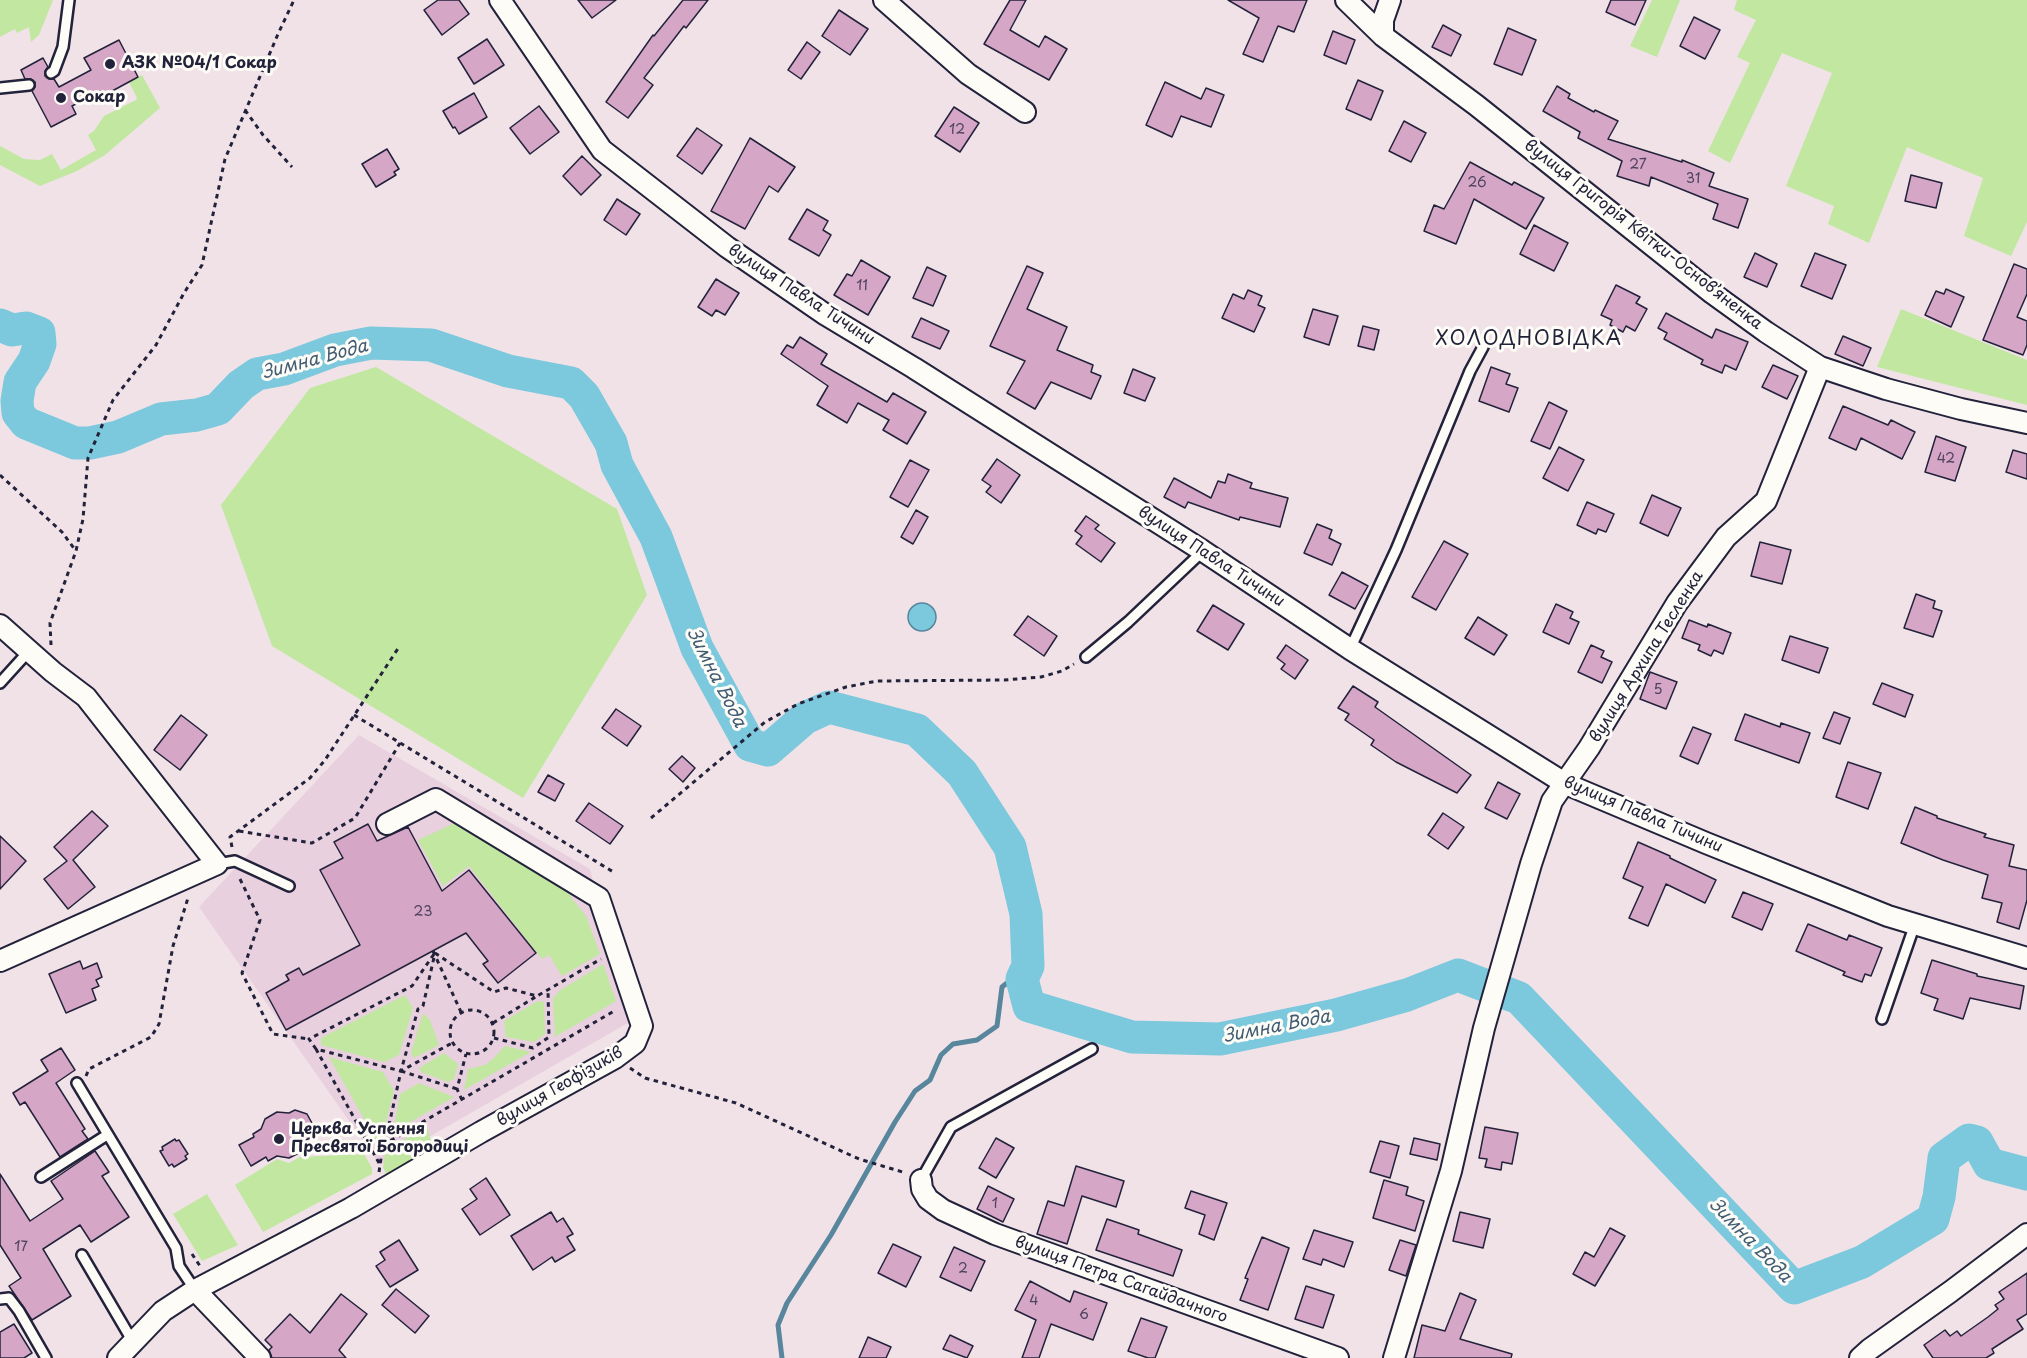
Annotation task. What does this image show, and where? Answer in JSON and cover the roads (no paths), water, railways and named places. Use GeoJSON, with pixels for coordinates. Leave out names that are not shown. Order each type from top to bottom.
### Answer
{"type":"FeatureCollection","features":[{"type":"Feature","properties":{"kind":"street","name":"вулиця Павла Тичини"},"geometry":{"type":"LineString","coordinates":[[500,0],[602,150],[727,247],[826,315],[1203,551],[1350,649],[1566,784],[1888,916],[2027,958]]}},
{"type":"Feature","properties":{"kind":"street"},"geometry":{"type":"LineString","coordinates":[[884,0],[969,74],[1025,112]]}},
{"type":"Feature","properties":{"kind":"street","name":"вулиця Григорія Квітки-Основʼяненка"},"geometry":{"type":"LineString","coordinates":[[1346,0],[1383,36],[1476,105],[1712,293],[1820,367],[1961,409],[2027,423]]}},
{"type":"Feature","properties":{"kind":"street"},"geometry":{"type":"LineString","coordinates":[[1383,36],[1383,20],[1390,0]]}},
{"type":"Feature","properties":{"kind":"street","name":"вулиця Архипа Тесленка"},"geometry":{"type":"LineString","coordinates":[[1394,1358],[1451,1171],[1484,1028],[1531,864],[1552,801],[1566,784],[1677,603],[1726,537],[1766,501],[1820,367]]}},
{"type":"Feature","properties":{"kind":"street"},"geometry":{"type":"LineString","coordinates":[[0,625],[53,672],[86,697],[229,865],[0,961]]}},
{"type":"Feature","properties":{"kind":"street","name":"вулиця Геофізиків"},"geometry":{"type":"LineString","coordinates":[[118,1358],[163,1311],[195,1290],[351,1208],[481,1132],[615,1058],[635,1043],[642,1026],[599,898],[436,799],[387,824]]}},
{"type":"Feature","properties":{"kind":"street","name":"вулиця Петра Сагайдачного"},"geometry":{"type":"LineString","coordinates":[[921,1180],[922,1189],[928,1199],[943,1210],[995,1234],[1338,1358]]}},
{"type":"Feature","properties":{"kind":"street"},"geometry":{"type":"LineString","coordinates":[[1860,1358],[2027,1234]]}},
{"type":"Feature","properties":{"kind":"street"},"geometry":{"type":"LineString","coordinates":[[195,1290],[260,1358]]}},
{"type":"Feature","properties":{"kind":"lane"},"geometry":{"type":"LineString","coordinates":[[51,73],[54,71],[63,47],[69,0]]}},
{"type":"Feature","properties":{"kind":"lane"},"geometry":{"type":"LineString","coordinates":[[0,88],[28,85]]}},
{"type":"Feature","properties":{"kind":"lane"},"geometry":{"type":"LineString","coordinates":[[1350,649],[1396,550],[1470,370],[1483,347]]}},
{"type":"Feature","properties":{"kind":"lane"},"geometry":{"type":"LineString","coordinates":[[1086,657],[1128,622],[1203,551]]}},
{"type":"Feature","properties":{"kind":"lane"},"geometry":{"type":"LineString","coordinates":[[0,683],[29,651]]}},
{"type":"Feature","properties":{"kind":"lane"},"geometry":{"type":"LineString","coordinates":[[229,865],[289,886]]}},
{"type":"Feature","properties":{"kind":"lane"},"geometry":{"type":"LineString","coordinates":[[1882,1018],[1915,924]]}},
{"type":"Feature","properties":{"kind":"lane"},"geometry":{"type":"LineString","coordinates":[[921,1180],[951,1127],[1092,1049]]}},
{"type":"Feature","properties":{"kind":"lane"},"geometry":{"type":"LineString","coordinates":[[77,1083],[176,1248],[179,1266],[195,1290]]}},
{"type":"Feature","properties":{"kind":"lane"},"geometry":{"type":"LineString","coordinates":[[40,1177],[107,1135]]}},
{"type":"Feature","properties":{"kind":"lane"},"geometry":{"type":"LineString","coordinates":[[82,1255],[133,1342]]}},
{"type":"Feature","properties":{"kind":"lane"},"geometry":{"type":"LineString","coordinates":[[0,1299],[9,1298],[46,1358]]}},
{"type":"Feature","properties":{"kind":"water"},"geometry":{"type":"Polygon","coordinates":[[[922,603],[932,607],[936,617],[932,627],[922,631],[912,627],[908,617],[912,607],[922,603]]]}},
{"type":"Feature","properties":{"kind":"waterway","name":"Зимна Вода"},"geometry":{"type":"LineString","coordinates":[[0,325],[12,330],[26,328],[39,333],[40,344],[34,361],[20,382],[18,413],[26,423],[75,443],[90,443],[118,437],[161,419],[197,415],[218,409],[241,385],[257,374],[284,369],[335,350],[371,343],[431,345],[508,371],[571,383],[584,396],[611,443],[617,465],[656,537],[697,648],[750,745],[768,750],[805,718],[829,707],[917,730],[962,773],[1010,847],[1026,914],[1028,966],[1022,979],[1029,1006],[1132,1037],[1220,1039],[1336,1015],[1407,995],[1458,975],[1484,985]]}},
{"type":"Feature","properties":{"kind":"waterway"},"geometry":{"type":"LineString","coordinates":[[782,1358],[778,1325],[787,1303],[831,1235],[895,1122],[915,1091],[930,1080],[941,1055],[953,1044],[977,1040],[997,1026],[1002,987],[1028,966]]}},
{"type":"Feature","properties":{"kind":"waterway","name":"Зимна Вода"},"geometry":{"type":"LineString","coordinates":[[1506,993],[1519,998],[1794,1288],[1862,1262],[1933,1219],[1939,1197],[1944,1158],[1969,1140],[1977,1142],[1989,1164],[2027,1174]]}},
{"type":"Feature","properties":{"kind":"place","name":"АЗК №04/1 Сокар"},"geometry":{"type":"Point","coordinates":[110,64]}},
{"type":"Feature","properties":{"kind":"place","name":"Сокар"},"geometry":{"type":"Point","coordinates":[61,98]}},
{"type":"Feature","properties":{"kind":"place","name":"Церква Успення Пресвятої Богородиці"},"geometry":{"type":"Point","coordinates":[279,1139]}},
{"type":"Feature","properties":{"kind":"district","name":"ХОЛОДНОВІДКА"},"geometry":{"type":"Point","coordinates":[1529,339]}}]}
